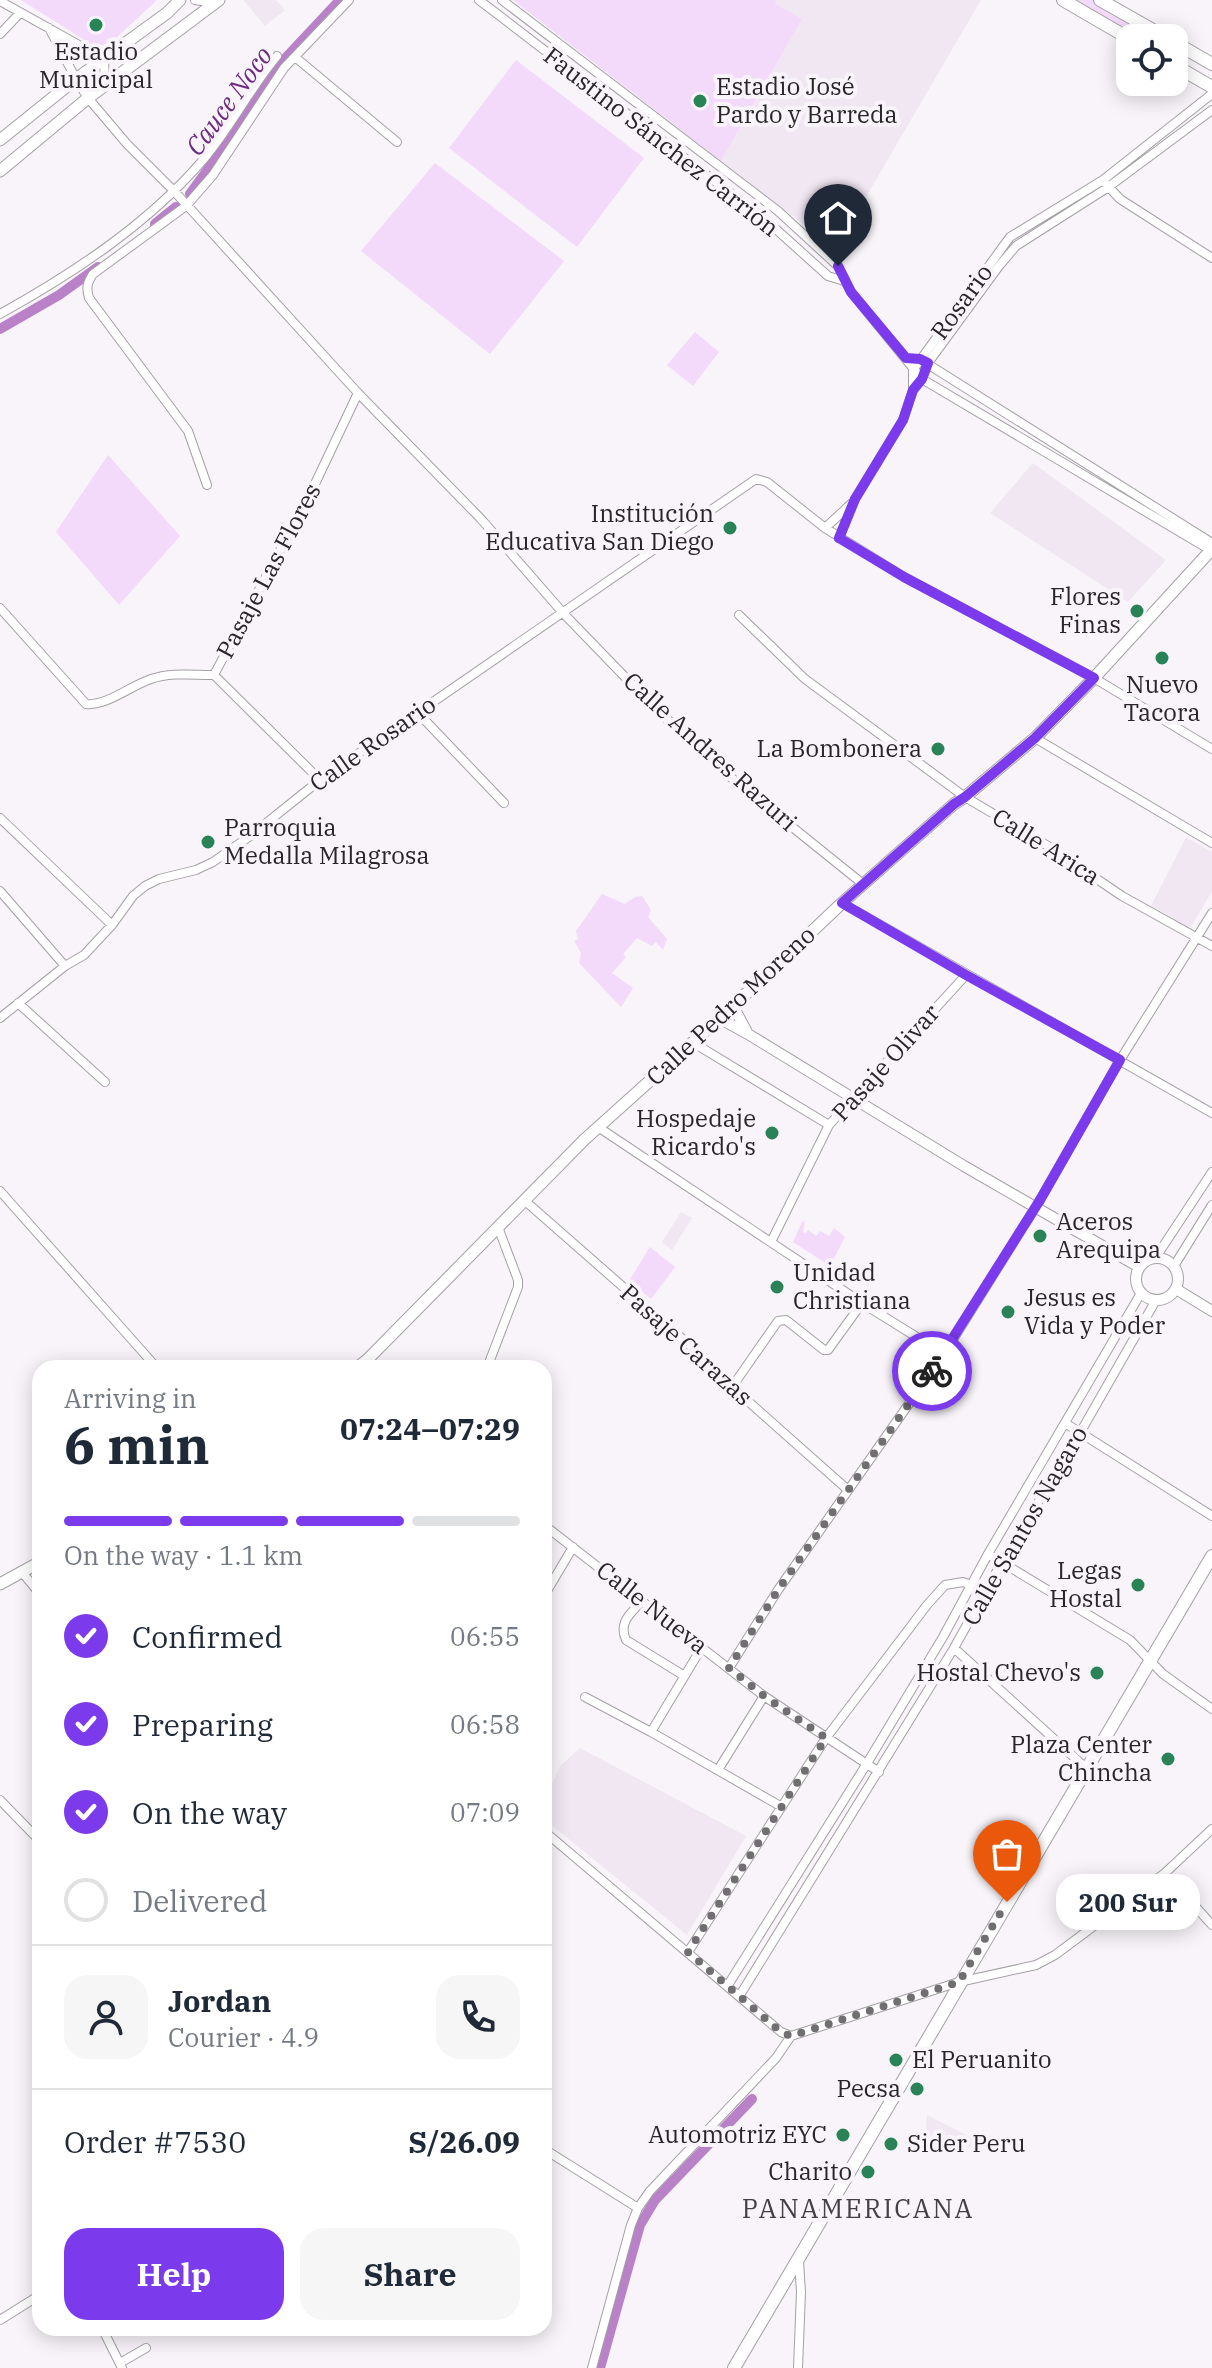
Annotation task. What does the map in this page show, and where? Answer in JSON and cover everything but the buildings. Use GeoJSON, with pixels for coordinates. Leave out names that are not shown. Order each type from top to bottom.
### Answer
{"type":"FeatureCollection","features":[{"type":"Feature","properties":{"kind":"highway"},"geometry":{"type":"LineString","coordinates":[[1063,0],[1116,31]]}},
{"type":"Feature","properties":{"kind":"highway"},"geometry":{"type":"LineString","coordinates":[[1100,0],[1142,24]]}},
{"type":"Feature","properties":{"kind":"highway"},"geometry":{"type":"LineString","coordinates":[[1188,50],[1212,64]]}},
{"type":"Feature","properties":{"kind":"highway"},"geometry":{"type":"LineString","coordinates":[[1188,73],[1212,87]]}},
{"type":"Feature","properties":{"kind":"highway"},"geometry":{"type":"LineString","coordinates":[[734,2368],[1212,1556]]}},
{"type":"Feature","properties":{"kind":"main road"},"geometry":{"type":"LineString","coordinates":[[0,140],[180,0]]}},
{"type":"Feature","properties":{"kind":"main road"},"geometry":{"type":"LineString","coordinates":[[0,171],[88,98],[217,2]]}},
{"type":"Feature","properties":{"kind":"main road","name":"Calle Pedro Moreno"},"geometry":{"type":"LineString","coordinates":[[366,1360],[598,1127],[863,884],[1035,738],[1212,548]]}},
{"type":"Feature","properties":{"kind":"main road"},"geometry":{"type":"LineString","coordinates":[[0,1584],[32,1566]]}},
{"type":"Feature","properties":{"kind":"street"},"geometry":{"type":"LineString","coordinates":[[195,0],[217,2]]}},
{"type":"Feature","properties":{"kind":"street"},"geometry":{"type":"LineString","coordinates":[[207,485],[188,431],[89,298],[86,290],[88,282],[93,274],[186,206],[213,175],[284,68],[349,0]]}},
{"type":"Feature","properties":{"kind":"street","name":"Faustino Sánchez Carrión"},"geometry":{"type":"LineString","coordinates":[[479,0],[768,222],[828,276],[844,281]]}},
{"type":"Feature","properties":{"kind":"street","name":"Faustino Sánchez Carrión"},"geometry":{"type":"LineString","coordinates":[[502,0],[778,211],[838,266],[844,281],[922,379],[1212,548]]}},
{"type":"Feature","properties":{"kind":"street"},"geometry":{"type":"LineString","coordinates":[[0,1],[104,59],[105,86]]}},
{"type":"Feature","properties":{"kind":"street"},"geometry":{"type":"LineString","coordinates":[[0,34],[20,13]]}},
{"type":"Feature","properties":{"kind":"street","name":"Calle Andres Razuri"},"geometry":{"type":"LineString","coordinates":[[49,28],[88,98],[127,144],[174,191],[358,393],[481,519],[564,614],[654,707],[735,781],[863,884]]}},
{"type":"Feature","properties":{"kind":"street"},"geometry":{"type":"LineString","coordinates":[[529,40],[538,29]]}},
{"type":"Feature","properties":{"kind":"street"},"geometry":{"type":"LineString","coordinates":[[0,314],[63,277],[107,246],[174,191],[228,130],[277,56]]}},
{"type":"Feature","properties":{"kind":"street"},"geometry":{"type":"LineString","coordinates":[[295,57],[397,142]]}},
{"type":"Feature","properties":{"kind":"street","name":"Rosario"},"geometry":{"type":"LineString","coordinates":[[1105,184],[1212,94]]}},
{"type":"Feature","properties":{"kind":"street","name":"Rosario"},"geometry":{"type":"LineString","coordinates":[[913,370],[924,361],[1016,246],[1212,110]]}},
{"type":"Feature","properties":{"kind":"street"},"geometry":{"type":"LineString","coordinates":[[653,134],[662,123]]}},
{"type":"Feature","properties":{"kind":"street"},"geometry":{"type":"LineString","coordinates":[[1105,184],[1120,199],[1212,258]]}},
{"type":"Feature","properties":{"kind":"street"},"geometry":{"type":"LineString","coordinates":[[906,358],[924,361],[1212,548]]}},
{"type":"Feature","properties":{"kind":"street","name":"Rosario"},"geometry":{"type":"LineString","coordinates":[[913,390],[922,379],[924,361]]}},
{"type":"Feature","properties":{"kind":"street"},"geometry":{"type":"LineString","coordinates":[[839,538],[855,499],[903,420],[913,390],[913,370]]}},
{"type":"Feature","properties":{"kind":"street","name":"Pasaje Las Flores"},"geometry":{"type":"LineString","coordinates":[[0,608],[82,701],[90,705],[152,679],[175,675],[214,675],[314,486],[358,393]]}},
{"type":"Feature","properties":{"kind":"street","name":"Calle Rosario"},"geometry":{"type":"LineString","coordinates":[[0,1018],[65,966],[84,955],[145,886],[213,862],[320,780],[752,481],[760,479],[767,482],[825,528]]}},
{"type":"Feature","properties":{"kind":"street"},"geometry":{"type":"LineString","coordinates":[[855,499],[825,528],[904,577],[1094,678],[1212,749]]}},
{"type":"Feature","properties":{"kind":"street","name":"Calle Arica"},"geometry":{"type":"LineString","coordinates":[[739,615],[805,679],[965,797],[1048,846],[1122,896],[1212,946]]}},
{"type":"Feature","properties":{"kind":"street"},"geometry":{"type":"LineString","coordinates":[[214,675],[320,780]]}},
{"type":"Feature","properties":{"kind":"street"},"geometry":{"type":"LineString","coordinates":[[418,713],[504,803]]}},
{"type":"Feature","properties":{"kind":"street"},"geometry":{"type":"LineString","coordinates":[[1035,738],[1212,843]]}},
{"type":"Feature","properties":{"kind":"street"},"geometry":{"type":"LineString","coordinates":[[0,818],[112,925]]}},
{"type":"Feature","properties":{"kind":"street"},"geometry":{"type":"LineString","coordinates":[[0,891],[65,966]]}},
{"type":"Feature","properties":{"kind":"street"},"geometry":{"type":"LineString","coordinates":[[842,903],[1212,1113]]}},
{"type":"Feature","properties":{"kind":"street"},"geometry":{"type":"LineString","coordinates":[[729,1668],[778,1590],[944,1354],[1212,913]]}},
{"type":"Feature","properties":{"kind":"street","name":"Pasaje Olivar"},"geometry":{"type":"LineString","coordinates":[[771,1242],[829,1125],[966,975]]}},
{"type":"Feature","properties":{"kind":"street"},"geometry":{"type":"LineString","coordinates":[[18,1003],[105,1082]]}},
{"type":"Feature","properties":{"kind":"street"},"geometry":{"type":"LineString","coordinates":[[733,1006],[748,1034]]}},
{"type":"Feature","properties":{"kind":"street"},"geometry":{"type":"LineString","coordinates":[[719,1018],[1139,1267]]}},
{"type":"Feature","properties":{"kind":"street"},"geometry":{"type":"LineString","coordinates":[[692,1042],[829,1125]]}},
{"type":"Feature","properties":{"kind":"street"},"geometry":{"type":"LineString","coordinates":[[598,1127],[944,1354]]}},
{"type":"Feature","properties":{"kind":"street"},"geometry":{"type":"LineString","coordinates":[[1156,1257],[1174,1266],[1178,1279],[1176,1289],[1168,1297],[1156,1300],[1141,1293],[1136,1282],[1139,1267],[1156,1257],[1212,1172]]}},
{"type":"Feature","properties":{"kind":"street"},"geometry":{"type":"LineString","coordinates":[[0,1191],[150,1360]]}},
{"type":"Feature","properties":{"kind":"street","name":"Pasaje Carazas"},"geometry":{"type":"LineString","coordinates":[[524,1200],[848,1490]]}},
{"type":"Feature","properties":{"kind":"street"},"geometry":{"type":"LineString","coordinates":[[1174,1266],[1212,1205]]}},
{"type":"Feature","properties":{"kind":"street"},"geometry":{"type":"LineString","coordinates":[[490,1360],[518,1287],[498,1227]]}},
{"type":"Feature","properties":{"kind":"street"},"geometry":{"type":"LineString","coordinates":[[1176,1289],[1212,1311]]}},
{"type":"Feature","properties":{"kind":"street","name":"Calle Santos Nagaro"},"geometry":{"type":"LineString","coordinates":[[728,1985],[943,1637],[988,1554],[1141,1293]]}},
{"type":"Feature","properties":{"kind":"street","name":"Calle Santos Nagaro"},"geometry":{"type":"LineString","coordinates":[[740,1995],[954,1648],[1156,1300]]}},
{"type":"Feature","properties":{"kind":"street"},"geometry":{"type":"LineString","coordinates":[[732,1387],[778,1321],[786,1320],[828,1350],[862,1303]]}},
{"type":"Feature","properties":{"kind":"street"},"geometry":{"type":"LineString","coordinates":[[1065,1423],[1212,1516]]}},
{"type":"Feature","properties":{"kind":"street","name":"Calle Nueva"},"geometry":{"type":"LineString","coordinates":[[552,1531],[764,1696],[879,1772]]}},
{"type":"Feature","properties":{"kind":"street"},"geometry":{"type":"LineString","coordinates":[[552,1582],[573,1547]]}},
{"type":"Feature","properties":{"kind":"street"},"geometry":{"type":"LineString","coordinates":[[988,1554],[1130,1640],[1175,1683],[1212,1709]]}},
{"type":"Feature","properties":{"kind":"street"},"geometry":{"type":"LineString","coordinates":[[21,1571],[32,1584]]}},
{"type":"Feature","properties":{"kind":"street"},"geometry":{"type":"LineString","coordinates":[[688,1952],[826,1738],[945,1585],[963,1582],[971,1585]]}},
{"type":"Feature","properties":{"kind":"street"},"geometry":{"type":"LineString","coordinates":[[642,1601],[622,1626],[626,1640],[683,1675]]}},
{"type":"Feature","properties":{"kind":"street"},"geometry":{"type":"LineString","coordinates":[[651,1732],[702,1647]]}},
{"type":"Feature","properties":{"kind":"street"},"geometry":{"type":"LineString","coordinates":[[954,1648],[1087,1769]]}},
{"type":"Feature","properties":{"kind":"street"},"geometry":{"type":"LineString","coordinates":[[718,1770],[764,1696]]}},
{"type":"Feature","properties":{"kind":"street"},"geometry":{"type":"LineString","coordinates":[[585,1697],[782,1807]]}},
{"type":"Feature","properties":{"kind":"street"},"geometry":{"type":"LineString","coordinates":[[0,1800],[32,1833]]}},
{"type":"Feature","properties":{"kind":"street"},"geometry":{"type":"LineString","coordinates":[[592,2368],[638,2208],[650,2191],[776,2058],[791,2036],[959,1982],[1036,1965],[1165,1873],[1212,1829]]}},
{"type":"Feature","properties":{"kind":"street"},"geometry":{"type":"LineString","coordinates":[[552,1838],[781,2032],[791,2036]]}},
{"type":"Feature","properties":{"kind":"street"},"geometry":{"type":"LineString","coordinates":[[1165,1873],[1212,1925]]}},
{"type":"Feature","properties":{"kind":"street"},"geometry":{"type":"LineString","coordinates":[[552,2154],[638,2208]]}},
{"type":"Feature","properties":{"kind":"street"},"geometry":{"type":"LineString","coordinates":[[798,2368],[799,2258]]}},
{"type":"Feature","properties":{"kind":"street"},"geometry":{"type":"LineString","coordinates":[[0,2320],[32,2300]]}},
{"type":"Feature","properties":{"kind":"street"},"geometry":{"type":"LineString","coordinates":[[106,2336],[121,2366],[146,2348]]}},
{"type":"Feature","properties":{"kind":"shaded area","name":"Estadio Municipal"},"geometry":{"type":"Polygon","coordinates":[[[21,0],[157,0],[102,51],[21,0]]]}},
{"type":"Feature","properties":{"kind":"shaded area"},"geometry":{"type":"Polygon","coordinates":[[[243,0],[276,0],[285,10],[265,26],[243,0]]]}},
{"type":"Feature","properties":{"kind":"shaded area","name":"Estadio José Pardo y Barreda"},"geometry":{"type":"Polygon","coordinates":[[[513,0],[776,0],[775,4],[802,19],[721,161],[513,0]]]}},
{"type":"Feature","properties":{"kind":"shaded area"},"geometry":{"type":"Polygon","coordinates":[[[776,0],[981,0],[836,248],[721,161],[802,19],[774,4],[776,0]]]}},
{"type":"Feature","properties":{"kind":"shaded area"},"geometry":{"type":"Polygon","coordinates":[[[1071,0],[1102,0],[1143,24],[1116,26],[1071,0]]]}},
{"type":"Feature","properties":{"kind":"shaded area"},"geometry":{"type":"Polygon","coordinates":[[[516,60],[644,158],[577,247],[449,148],[516,60]]]}},
{"type":"Feature","properties":{"kind":"shaded area"},"geometry":{"type":"Polygon","coordinates":[[[435,163],[564,261],[490,354],[361,251],[435,163]]]}},
{"type":"Feature","properties":{"kind":"shaded area"},"geometry":{"type":"Polygon","coordinates":[[[695,332],[719,352],[693,386],[667,365],[695,332]]]}},
{"type":"Feature","properties":{"kind":"shaded area"},"geometry":{"type":"Polygon","coordinates":[[[108,455],[180,536],[119,605],[56,532],[108,455]]]}},
{"type":"Feature","properties":{"kind":"shaded area"},"geometry":{"type":"Polygon","coordinates":[[[1033,463],[1166,560],[1128,602],[990,513],[1033,463]]]}},
{"type":"Feature","properties":{"kind":"shaded area"},"geometry":{"type":"Polygon","coordinates":[[[1186,837],[1212,852],[1212,891],[1191,927],[1186,928],[1151,906],[1186,837]]]}},
{"type":"Feature","properties":{"kind":"shaded area"},"geometry":{"type":"Polygon","coordinates":[[[602,894],[625,904],[642,896],[651,910],[648,917],[667,939],[663,950],[656,942],[652,946],[637,938],[623,954],[626,957],[612,973],[633,988],[621,1007],[579,963],[581,953],[574,941],[578,939],[576,931],[602,894]]]}},
{"type":"Feature","properties":{"kind":"shaded area"},"geometry":{"type":"Polygon","coordinates":[[[681,1212],[692,1218],[672,1250],[662,1242],[681,1212]]]}},
{"type":"Feature","properties":{"kind":"shaded area"},"geometry":{"type":"Polygon","coordinates":[[[805,1221],[803,1232],[808,1230],[816,1236],[820,1231],[829,1236],[834,1228],[845,1237],[830,1266],[793,1242],[805,1221]]]}},
{"type":"Feature","properties":{"kind":"shaded area"},"geometry":{"type":"Polygon","coordinates":[[[650,1247],[675,1267],[651,1299],[629,1281],[650,1247]]]}},
{"type":"Feature","properties":{"kind":"shaded area"},"geometry":{"type":"Polygon","coordinates":[[[580,1748],[746,1836],[687,1935],[552,1825],[552,1784],[560,1766],[580,1748]]]}},
{"type":"Feature","properties":{"kind":"shaded area"},"geometry":{"type":"Polygon","coordinates":[[[927,2115],[974,2139],[975,2146],[922,2154],[915,2137],[924,2138],[928,2133],[927,2115]]]}},
{"type":"Feature","properties":{"kind":"waterway","name":"Cauce Noco"},"geometry":{"type":"LineString","coordinates":[[190,194],[267,78],[340,0]]}},
{"type":"Feature","properties":{"kind":"waterway","name":"Cauce Noco"},"geometry":{"type":"LineString","coordinates":[[155,224],[176,207]]}},
{"type":"Feature","properties":{"kind":"waterway","name":"Cauce Noco"},"geometry":{"type":"LineString","coordinates":[[0,329],[59,295],[98,267]]}},
{"type":"Feature","properties":{"kind":"waterway"},"geometry":{"type":"LineString","coordinates":[[600,2368],[640,2225],[655,2200],[752,2099]]}},
{"type":"Feature","properties":{"kind":"way so far"},"geometry":{"type":"LineString","coordinates":[[932,1371],[778,1590],[729,1668],[826,1738],[688,1952],[781,2032],[791,2036],[959,1982],[1007,1902]]}},
{"type":"Feature","properties":{"kind":"place","name":"Estadio Municipal"},"geometry":{"type":"Point","coordinates":[96,25]}},
{"type":"Feature","properties":{"kind":"place","name":"Estadio José Pardo y Barreda"},"geometry":{"type":"Point","coordinates":[700,101]}},
{"type":"Feature","properties":{"kind":"place","name":"Institución Educativa San Diego"},"geometry":{"type":"Point","coordinates":[730,528]}},
{"type":"Feature","properties":{"kind":"place","name":"Flores Finas"},"geometry":{"type":"Point","coordinates":[1137,611]}},
{"type":"Feature","properties":{"kind":"place","name":"Nuevo Tacora"},"geometry":{"type":"Point","coordinates":[1162,658]}},
{"type":"Feature","properties":{"kind":"place","name":"La Bombonera"},"geometry":{"type":"Point","coordinates":[938,749]}},
{"type":"Feature","properties":{"kind":"place","name":"Parroquia Medalla Milagrosa"},"geometry":{"type":"Point","coordinates":[208,842]}},
{"type":"Feature","properties":{"kind":"place","name":"Hospedaje Ricardo's"},"geometry":{"type":"Point","coordinates":[772,1133]}},
{"type":"Feature","properties":{"kind":"place","name":"Aceros Arequipa"},"geometry":{"type":"Point","coordinates":[1040,1236]}},
{"type":"Feature","properties":{"kind":"place","name":"Unidad Christiana"},"geometry":{"type":"Point","coordinates":[777,1287]}},
{"type":"Feature","properties":{"kind":"place","name":"Jesus es Vida y Poder"},"geometry":{"type":"Point","coordinates":[1008,1312]}},
{"type":"Feature","properties":{"kind":"place","name":"Legas Hostal"},"geometry":{"type":"Point","coordinates":[1138,1585]}},
{"type":"Feature","properties":{"kind":"place","name":"Hostal Chevo's"},"geometry":{"type":"Point","coordinates":[1097,1673]}},
{"type":"Feature","properties":{"kind":"place","name":"Plaza Center Chincha"},"geometry":{"type":"Point","coordinates":[1168,1759]}},
{"type":"Feature","properties":{"kind":"place","name":"200 Sur"},"geometry":{"type":"Point","coordinates":[1007,1902]}},
{"type":"Feature","properties":{"kind":"place","name":"El Peruanito"},"geometry":{"type":"Point","coordinates":[896,2060]}},
{"type":"Feature","properties":{"kind":"place","name":"Pecsa"},"geometry":{"type":"Point","coordinates":[917,2089]}},
{"type":"Feature","properties":{"kind":"place","name":"Automotriz EYC"},"geometry":{"type":"Point","coordinates":[843,2135]}},
{"type":"Feature","properties":{"kind":"place","name":"Sider Peru"},"geometry":{"type":"Point","coordinates":[891,2144]}},
{"type":"Feature","properties":{"kind":"place","name":"Charito"},"geometry":{"type":"Point","coordinates":[868,2172]}},
{"type":"Feature","properties":{"kind":"district","name":"PANAMERICANA"},"geometry":{"type":"Point","coordinates":[858,2209]}},
{"type":"Feature","properties":{"kind":"route"},"geometry":{"type":"LineString","coordinates":[[838,266],[851,292],[906,358],[928,363],[922,379],[913,390],[903,420],[855,499],[839,538],[904,577],[1094,678],[1035,738],[954,804],[842,903],[1120,1060],[1040,1200],[932,1371]]}}]}
